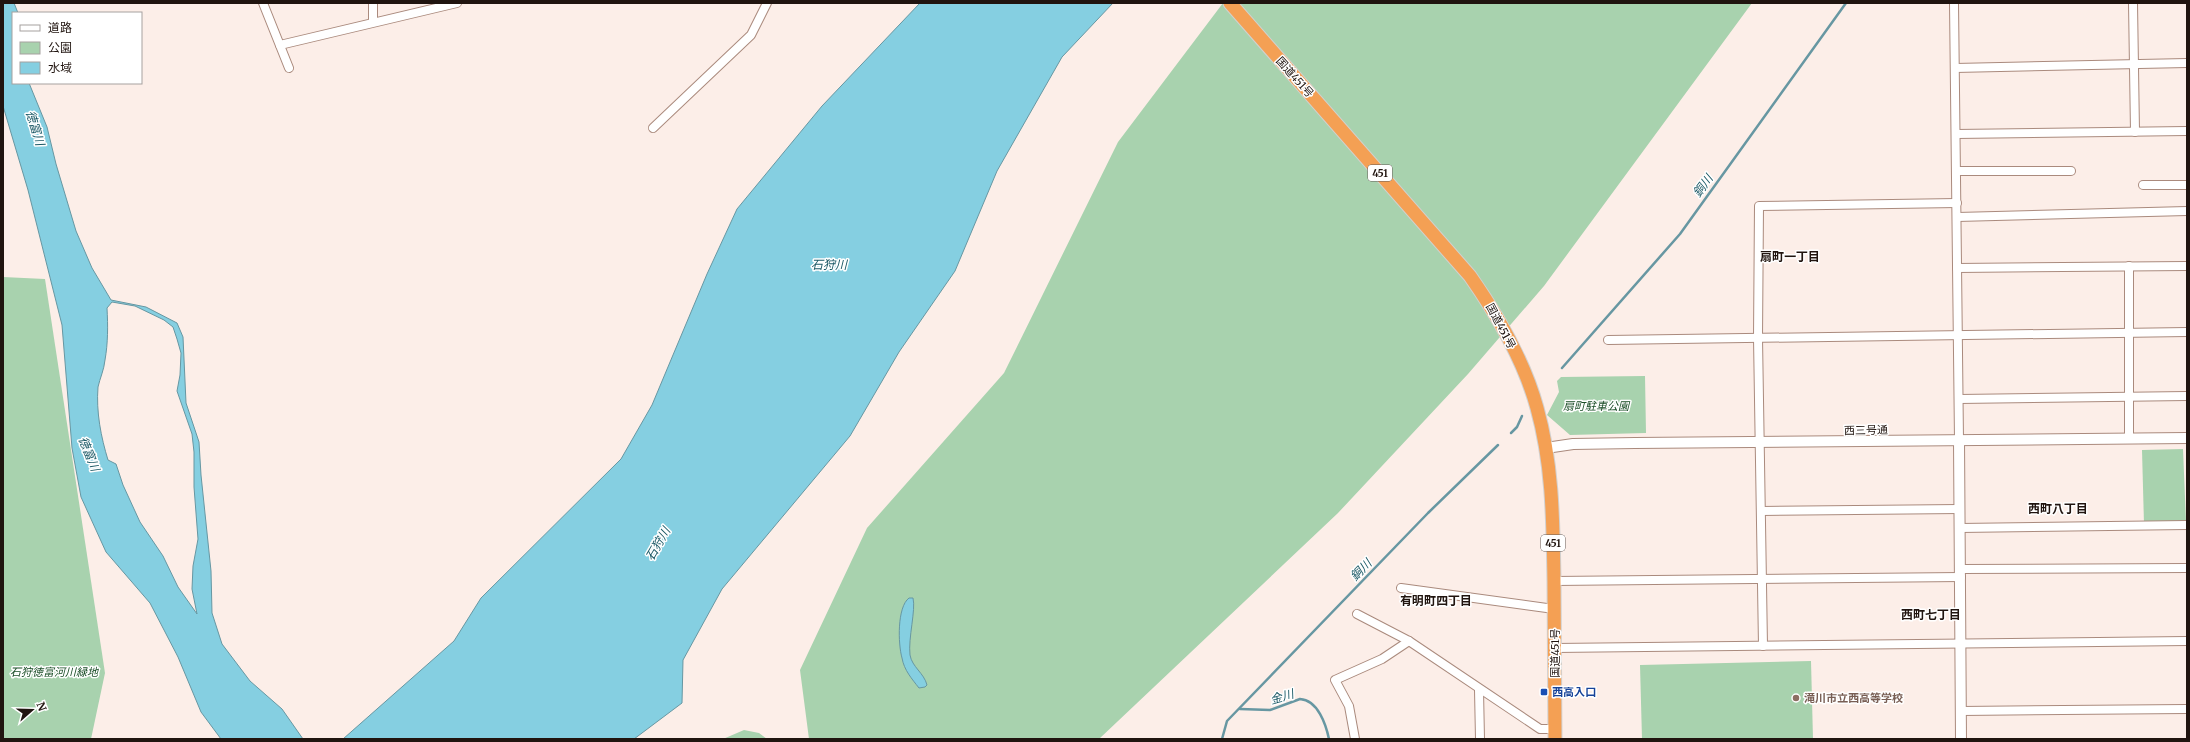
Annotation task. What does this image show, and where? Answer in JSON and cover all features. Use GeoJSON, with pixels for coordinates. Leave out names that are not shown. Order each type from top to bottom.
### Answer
{"type":"FeatureCollection","features":[{"type":"Feature","properties":{"kind":"highway","name":"国道451号"},"geometry":{"type":"LineString","coordinates":[[1230,3],[1470,276],[1503,326],[1516,353],[1537,406],[1551,474],[1553,513],[1555,734]]}},
{"type":"Feature","properties":{"kind":"street"},"geometry":{"type":"LineString","coordinates":[[263,3],[289,68]]}},
{"type":"Feature","properties":{"kind":"street"},"geometry":{"type":"LineString","coordinates":[[373,3],[373,22]]}},
{"type":"Feature","properties":{"kind":"street"},"geometry":{"type":"LineString","coordinates":[[280,45],[456,3]]}},
{"type":"Feature","properties":{"kind":"street"},"geometry":{"type":"LineString","coordinates":[[653,128],[751,35],[767,3]]}},
{"type":"Feature","properties":{"kind":"street"},"geometry":{"type":"LineString","coordinates":[[1954,3],[1959,337],[1961,739]]}},
{"type":"Feature","properties":{"kind":"street"},"geometry":{"type":"LineString","coordinates":[[2133,3],[2135,132]]}},
{"type":"Feature","properties":{"kind":"street"},"geometry":{"type":"LineString","coordinates":[[1955,68],[2187,63]]}},
{"type":"Feature","properties":{"kind":"street"},"geometry":{"type":"LineString","coordinates":[[1956,134],[2187,131]]}},
{"type":"Feature","properties":{"kind":"street"},"geometry":{"type":"LineString","coordinates":[[1956,171],[2071,171]]}},
{"type":"Feature","properties":{"kind":"street"},"geometry":{"type":"LineString","coordinates":[[2143,185],[2187,185]]}},
{"type":"Feature","properties":{"kind":"street"},"geometry":{"type":"LineString","coordinates":[[1763,646],[1758,338],[1759,206],[1957,203]]}},
{"type":"Feature","properties":{"kind":"street"},"geometry":{"type":"LineString","coordinates":[[1957,217],[2187,211]]}},
{"type":"Feature","properties":{"kind":"street"},"geometry":{"type":"LineString","coordinates":[[2129,438],[2130,266]]}},
{"type":"Feature","properties":{"kind":"street"},"geometry":{"type":"LineString","coordinates":[[1958,268],[2187,266]]}},
{"type":"Feature","properties":{"kind":"street"},"geometry":{"type":"LineString","coordinates":[[1608,340],[1959,337],[2187,332]]}},
{"type":"Feature","properties":{"kind":"street"},"geometry":{"type":"LineString","coordinates":[[1959,399],[2129,398],[2187,396]]}},
{"type":"Feature","properties":{"kind":"street","name":"西三号通"},"geometry":{"type":"LineString","coordinates":[[1546,448],[1573,444],[2187,438]]}},
{"type":"Feature","properties":{"kind":"street"},"geometry":{"type":"LineString","coordinates":[[1761,511],[1960,509]]}},
{"type":"Feature","properties":{"kind":"street"},"geometry":{"type":"LineString","coordinates":[[1960,528],[2187,526]]}},
{"type":"Feature","properties":{"kind":"street"},"geometry":{"type":"LineString","coordinates":[[1554,581],[1762,579],[2187,568]]}},
{"type":"Feature","properties":{"kind":"street"},"geometry":{"type":"LineString","coordinates":[[1401,588],[1554,609]]}},
{"type":"Feature","properties":{"kind":"street"},"geometry":{"type":"LineString","coordinates":[[1357,614],[1409,641],[1479,690],[1540,729],[1555,734]]}},
{"type":"Feature","properties":{"kind":"street"},"geometry":{"type":"LineString","coordinates":[[1355,739],[1349,706],[1335,680],[1382,659],[1409,641]]}},
{"type":"Feature","properties":{"kind":"street"},"geometry":{"type":"LineString","coordinates":[[1555,648],[2187,641]]}},
{"type":"Feature","properties":{"kind":"street"},"geometry":{"type":"LineString","coordinates":[[1479,690],[1480,739]]}},
{"type":"Feature","properties":{"kind":"street"},"geometry":{"type":"LineString","coordinates":[[1961,711],[2187,709]]}},
{"type":"Feature","properties":{"kind":"green space"},"geometry":{"type":"Polygon","coordinates":[[[1223,3],[1752,3],[1544,286],[1468,374],[1338,513],[1099,739],[809,739],[800,670],[867,528],[1004,373],[1118,142],[1223,3]]]}},
{"type":"Feature","properties":{"kind":"green space","name":"石狩徳富河川緑地"},"geometry":{"type":"Polygon","coordinates":[[[3,277],[45,279],[105,673],[91,739],[3,739],[3,277]]]}},
{"type":"Feature","properties":{"kind":"green space","name":"扇町駐車公園"},"geometry":{"type":"Polygon","coordinates":[[[1645,376],[1646,433],[1570,435],[1547,415],[1559,392],[1557,381],[1561,377],[1645,376]]]}},
{"type":"Feature","properties":{"kind":"green space"},"geometry":{"type":"Polygon","coordinates":[[[2183,449],[2186,522],[2144,524],[2142,450],[2183,449]]]}},
{"type":"Feature","properties":{"kind":"green space"},"geometry":{"type":"Polygon","coordinates":[[[1811,661],[1813,739],[1642,739],[1640,665],[1811,661]]]}},
{"type":"Feature","properties":{"kind":"green space"},"geometry":{"type":"Polygon","coordinates":[[[744,730],[759,733],[767,739],[723,739],[744,730]]]}},
{"type":"Feature","properties":{"kind":"water","name":"徳富川"},"geometry":{"type":"Polygon","coordinates":[[[3,3],[14,3],[18,12],[12,12],[12,84],[29,84],[47,127],[56,164],[76,231],[92,268],[111,300],[146,307],[177,323],[183,337],[186,403],[199,442],[211,571],[212,613],[222,644],[250,681],[282,709],[303,739],[221,739],[201,712],[178,657],[150,603],[106,552],[81,497],[72,448],[62,325],[28,190],[3,106],[3,3]],[[112,302],[107,308],[107,347],[104,367],[98,387],[98,415],[108,460],[116,464],[123,485],[140,522],[163,556],[178,587],[197,614],[192,589],[193,566],[198,539],[192,434],[177,391],[180,375],[181,353],[173,327],[164,320],[135,306],[112,302]]]}},
{"type":"Feature","properties":{"kind":"water","name":"石狩川"},"geometry":{"type":"Polygon","coordinates":[[[920,3],[1113,3],[1062,57],[997,171],[955,271],[899,352],[850,436],[722,589],[683,660],[682,703],[634,739],[343,739],[454,641],[481,598],[621,459],[652,405],[707,274],[737,209],[822,106],[920,3]]]}},
{"type":"Feature","properties":{"kind":"water"},"geometry":{"type":"Polygon","coordinates":[[[909,598],[913,598],[914,603],[910,655],[913,663],[927,685],[919,688],[903,662],[899,635],[902,609],[909,598]]]}},
{"type":"Feature","properties":{"kind":"waterway","name":"銅川"},"geometry":{"type":"LineString","coordinates":[[1562,368],[1680,234],[1846,3]]}},
{"type":"Feature","properties":{"kind":"waterway","name":"銅川"},"geometry":{"type":"LineString","coordinates":[[1511,433],[1517,427],[1522,416]]}},
{"type":"Feature","properties":{"kind":"waterway","name":"銅川"},"geometry":{"type":"LineString","coordinates":[[1222,739],[1227,721],[1428,513],[1498,445]]}},
{"type":"Feature","properties":{"kind":"waterway","name":"金川"},"geometry":{"type":"LineString","coordinates":[[1240,709],[1270,710],[1300,699],[1306,700],[1312,704],[1320,714],[1326,727],[1329,739]]}},
{"type":"Feature","properties":{"kind":"place","name":"西高入口"},"geometry":{"type":"Point","coordinates":[1544,692]}},
{"type":"Feature","properties":{"kind":"place","name":"滝川市立西高等学校"},"geometry":{"type":"Point","coordinates":[1796,698]}},
{"type":"Feature","properties":{"kind":"district","name":"扇町一丁目"},"geometry":{"type":"Point","coordinates":[1790,257]}},
{"type":"Feature","properties":{"kind":"district","name":"西町八丁目"},"geometry":{"type":"Point","coordinates":[2058,509]}},
{"type":"Feature","properties":{"kind":"district","name":"有明町四丁目"},"geometry":{"type":"Point","coordinates":[1436,601]}},
{"type":"Feature","properties":{"kind":"district","name":"西町七丁目"},"geometry":{"type":"Point","coordinates":[1931,615]}}]}
